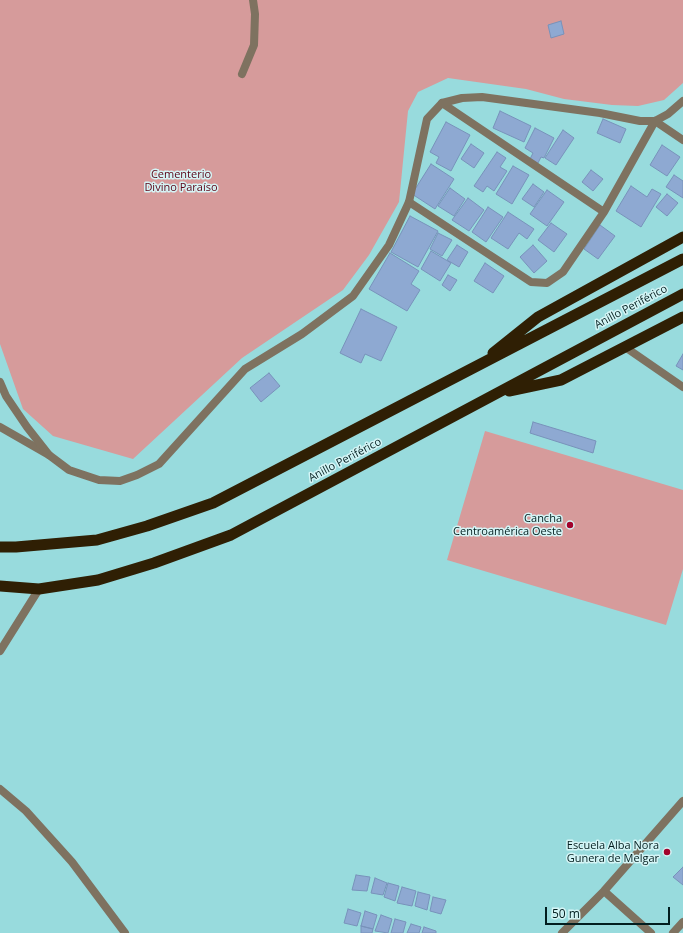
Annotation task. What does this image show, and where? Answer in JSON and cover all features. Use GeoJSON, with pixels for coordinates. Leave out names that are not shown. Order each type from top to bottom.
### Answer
{"type":"FeatureCollection","features":[{"type":"Feature","properties":{"kind":"highway"},"geometry":{"type":"LineString","coordinates":[[471,370],[538,317],[683,237]]}},
{"type":"Feature","properties":{"kind":"highway","name":"Anillo Periférico"},"geometry":{"type":"LineString","coordinates":[[0,547],[96,540],[147,526],[213,502],[471,370],[683,258]]}},
{"type":"Feature","properties":{"kind":"highway","name":"Anillo Periférico"},"geometry":{"type":"LineString","coordinates":[[0,586],[39,589],[98,580],[154,563],[231,535],[683,294]]}},
{"type":"Feature","properties":{"kind":"highway"},"geometry":{"type":"LineString","coordinates":[[497,394],[561,380],[683,317]]}},
{"type":"Feature","properties":{"kind":"street"},"geometry":{"type":"LineString","coordinates":[[242,74],[254,45],[255,14],[253,0]]}},
{"type":"Feature","properties":{"kind":"street"},"geometry":{"type":"LineString","coordinates":[[0,427],[49,455],[69,470],[99,480],[120,481],[159,464],[245,369],[302,334],[353,296],[389,245],[409,202],[427,119],[442,103],[462,98],[482,97],[600,113],[640,121],[655,121],[683,140]]}},
{"type":"Feature","properties":{"kind":"street"},"geometry":{"type":"LineString","coordinates":[[409,202],[500,264],[530,282],[547,283],[563,272],[604,212],[655,121],[683,101]]}},
{"type":"Feature","properties":{"kind":"street"},"geometry":{"type":"LineString","coordinates":[[442,103],[604,212]]}},
{"type":"Feature","properties":{"kind":"street"},"geometry":{"type":"LineString","coordinates":[[625,347],[683,387]]}},
{"type":"Feature","properties":{"kind":"street"},"geometry":{"type":"LineString","coordinates":[[0,382],[6,396],[26,427],[49,455]]}},
{"type":"Feature","properties":{"kind":"street"},"geometry":{"type":"LineString","coordinates":[[0,651],[39,589]]}},
{"type":"Feature","properties":{"kind":"street"},"geometry":{"type":"LineString","coordinates":[[0,789],[26,812],[72,862],[125,933]]}},
{"type":"Feature","properties":{"kind":"street"},"geometry":{"type":"LineString","coordinates":[[562,933],[604,891],[683,801]]}},
{"type":"Feature","properties":{"kind":"street"},"geometry":{"type":"LineString","coordinates":[[604,891],[651,933]]}},
{"type":"Feature","properties":{"kind":"street"},"geometry":{"type":"LineString","coordinates":[[673,933],[683,922]]}},
{"type":"Feature","properties":{"kind":"green space","name":"Cementerio Divino Paraíso"},"geometry":{"type":"Polygon","coordinates":[[[0,0],[683,0],[683,83],[664,100],[638,106],[612,105],[564,99],[526,89],[448,78],[418,92],[408,111],[399,202],[369,255],[343,290],[242,358],[133,459],[53,436],[23,409],[0,344],[0,0]]]}},
{"type":"Feature","properties":{"kind":"green space","name":"Cancha Centroamérica Oeste"},"geometry":{"type":"Polygon","coordinates":[[[485,431],[683,490],[683,569],[666,625],[447,560],[485,431]]]}},
{"type":"Feature","properties":{"kind":"building"},"geometry":{"type":"Polygon","coordinates":[[[561,21],[564,34],[551,38],[548,25],[561,21]]]}},
{"type":"Feature","properties":{"kind":"building"},"geometry":{"type":"Polygon","coordinates":[[[500,111],[531,126],[524,142],[493,128],[500,111]]]}},
{"type":"Feature","properties":{"kind":"building"},"geometry":{"type":"Polygon","coordinates":[[[603,119],[626,129],[620,143],[597,133],[603,119]]]}},
{"type":"Feature","properties":{"kind":"building"},"geometry":{"type":"Polygon","coordinates":[[[446,122],[470,135],[451,171],[436,163],[439,157],[430,152],[446,122]]]}},
{"type":"Feature","properties":{"kind":"building"},"geometry":{"type":"Polygon","coordinates":[[[535,128],[554,138],[544,158],[541,157],[538,163],[530,159],[533,153],[525,148],[535,128]]]}},
{"type":"Feature","properties":{"kind":"building"},"geometry":{"type":"Polygon","coordinates":[[[563,130],[574,138],[556,165],[545,158],[563,130]]]}},
{"type":"Feature","properties":{"kind":"building"},"geometry":{"type":"Polygon","coordinates":[[[471,144],[484,153],[474,168],[461,159],[471,144]]]}},
{"type":"Feature","properties":{"kind":"building"},"geometry":{"type":"Polygon","coordinates":[[[662,145],[680,157],[667,176],[650,165],[662,145]]]}},
{"type":"Feature","properties":{"kind":"building"},"geometry":{"type":"Polygon","coordinates":[[[497,152],[506,158],[500,167],[507,171],[494,191],[487,186],[483,192],[474,186],[497,152]]]}},
{"type":"Feature","properties":{"kind":"building"},"geometry":{"type":"Polygon","coordinates":[[[431,164],[454,179],[435,209],[412,194],[431,164]]]}},
{"type":"Feature","properties":{"kind":"building"},"geometry":{"type":"Polygon","coordinates":[[[513,166],[529,175],[512,204],[496,194],[513,166]]]}},
{"type":"Feature","properties":{"kind":"building"},"geometry":{"type":"Polygon","coordinates":[[[591,170],[603,179],[593,191],[582,182],[591,170]]]}},
{"type":"Feature","properties":{"kind":"building"},"geometry":{"type":"Polygon","coordinates":[[[674,175],[683,181],[683,198],[666,187],[674,175]]]}},
{"type":"Feature","properties":{"kind":"building"},"geometry":{"type":"Polygon","coordinates":[[[533,184],[544,192],[534,207],[522,199],[533,184]]]}},
{"type":"Feature","properties":{"kind":"building"},"geometry":{"type":"Polygon","coordinates":[[[631,186],[647,197],[652,189],[661,194],[641,227],[616,211],[631,186]]]}},
{"type":"Feature","properties":{"kind":"building"},"geometry":{"type":"Polygon","coordinates":[[[450,188],[465,199],[454,216],[438,206],[450,188]]]}},
{"type":"Feature","properties":{"kind":"building"},"geometry":{"type":"Polygon","coordinates":[[[547,190],[564,202],[547,226],[530,214],[547,190]]]}},
{"type":"Feature","properties":{"kind":"building"},"geometry":{"type":"Polygon","coordinates":[[[667,194],[678,203],[667,216],[656,207],[667,194]]]}},
{"type":"Feature","properties":{"kind":"building"},"geometry":{"type":"Polygon","coordinates":[[[468,198],[484,210],[469,231],[452,220],[468,198]]]}},
{"type":"Feature","properties":{"kind":"building"},"geometry":{"type":"Polygon","coordinates":[[[488,207],[503,217],[486,242],[472,232],[488,207]]]}},
{"type":"Feature","properties":{"kind":"building"},"geometry":{"type":"Polygon","coordinates":[[[508,212],[534,229],[527,239],[519,233],[508,249],[491,238],[508,212]]]}},
{"type":"Feature","properties":{"kind":"building"},"geometry":{"type":"Polygon","coordinates":[[[410,216],[438,231],[418,267],[391,252],[410,216]]]}},
{"type":"Feature","properties":{"kind":"building"},"geometry":{"type":"Polygon","coordinates":[[[551,223],[567,234],[554,252],[538,240],[551,223]]]}},
{"type":"Feature","properties":{"kind":"building"},"geometry":{"type":"Polygon","coordinates":[[[600,225],[615,236],[598,259],[584,249],[600,225]]]}},
{"type":"Feature","properties":{"kind":"building"},"geometry":{"type":"Polygon","coordinates":[[[438,233],[452,240],[442,256],[430,249],[438,233]]]}},
{"type":"Feature","properties":{"kind":"building"},"geometry":{"type":"Polygon","coordinates":[[[457,245],[468,252],[459,267],[447,260],[457,245]]]}},
{"type":"Feature","properties":{"kind":"building"},"geometry":{"type":"Polygon","coordinates":[[[533,245],[547,261],[534,273],[520,257],[533,245]]]}},
{"type":"Feature","properties":{"kind":"building"},"geometry":{"type":"Polygon","coordinates":[[[431,251],[451,263],[440,281],[421,269],[431,251]]]}},
{"type":"Feature","properties":{"kind":"building"},"geometry":{"type":"Polygon","coordinates":[[[390,253],[419,271],[411,284],[420,290],[407,311],[369,289],[390,253]]]}},
{"type":"Feature","properties":{"kind":"building"},"geometry":{"type":"Polygon","coordinates":[[[485,263],[504,276],[493,293],[474,281],[485,263]]]}},
{"type":"Feature","properties":{"kind":"building"},"geometry":{"type":"Polygon","coordinates":[[[448,275],[457,280],[450,291],[442,285],[448,275]]]}},
{"type":"Feature","properties":{"kind":"building"},"geometry":{"type":"Polygon","coordinates":[[[361,309],[397,327],[381,361],[365,354],[361,363],[340,353],[361,309]]]}},
{"type":"Feature","properties":{"kind":"building"},"geometry":{"type":"Polygon","coordinates":[[[683,354],[683,370],[676,366],[683,354]]]}},
{"type":"Feature","properties":{"kind":"building"},"geometry":{"type":"Polygon","coordinates":[[[269,373],[280,386],[261,402],[250,388],[269,373]]]}},
{"type":"Feature","properties":{"kind":"building"},"geometry":{"type":"Polygon","coordinates":[[[533,422],[596,441],[593,453],[530,433],[533,422]]]}},
{"type":"Feature","properties":{"kind":"building"},"geometry":{"type":"Polygon","coordinates":[[[683,867],[683,885],[673,877],[683,867]]]}},
{"type":"Feature","properties":{"kind":"building"},"geometry":{"type":"Polygon","coordinates":[[[356,875],[370,877],[367,891],[352,890],[356,875]]]}},
{"type":"Feature","properties":{"kind":"building"},"geometry":{"type":"Polygon","coordinates":[[[375,878],[387,883],[383,895],[371,893],[375,878]]]}},
{"type":"Feature","properties":{"kind":"building"},"geometry":{"type":"Polygon","coordinates":[[[388,883],[399,886],[395,901],[384,897],[388,883]]]}},
{"type":"Feature","properties":{"kind":"building"},"geometry":{"type":"Polygon","coordinates":[[[402,887],[416,891],[412,906],[397,903],[402,887]]]}},
{"type":"Feature","properties":{"kind":"building"},"geometry":{"type":"Polygon","coordinates":[[[418,892],[430,895],[427,910],[415,906],[418,892]]]}},
{"type":"Feature","properties":{"kind":"building"},"geometry":{"type":"Polygon","coordinates":[[[433,897],[446,900],[441,914],[430,911],[433,897]]]}},
{"type":"Feature","properties":{"kind":"building"},"geometry":{"type":"Polygon","coordinates":[[[348,909],[361,913],[357,926],[344,923],[348,909]]]}},
{"type":"Feature","properties":{"kind":"building"},"geometry":{"type":"Polygon","coordinates":[[[365,911],[377,915],[373,929],[361,926],[365,911]]]}},
{"type":"Feature","properties":{"kind":"building"},"geometry":{"type":"Polygon","coordinates":[[[381,915],[392,919],[388,933],[375,931],[381,915]]]}},
{"type":"Feature","properties":{"kind":"building"},"geometry":{"type":"Polygon","coordinates":[[[395,919],[406,922],[403,933],[391,933],[395,919]]]}},
{"type":"Feature","properties":{"kind":"building"},"geometry":{"type":"Polygon","coordinates":[[[411,924],[421,927],[419,933],[407,933],[411,924]]]}},
{"type":"Feature","properties":{"kind":"building"},"geometry":{"type":"Polygon","coordinates":[[[361,926],[373,929],[372,933],[361,933],[361,926]]]}},
{"type":"Feature","properties":{"kind":"building"},"geometry":{"type":"Polygon","coordinates":[[[424,927],[436,931],[436,933],[422,933],[424,927]]]}},
{"type":"Feature","properties":{"kind":"place","name":"Cancha Centroamérica Oeste"},"geometry":{"type":"Point","coordinates":[570,525]}},
{"type":"Feature","properties":{"kind":"place","name":"Escuela Alba Nora Gunera de Melgar"},"geometry":{"type":"Point","coordinates":[667,852]}}]}
